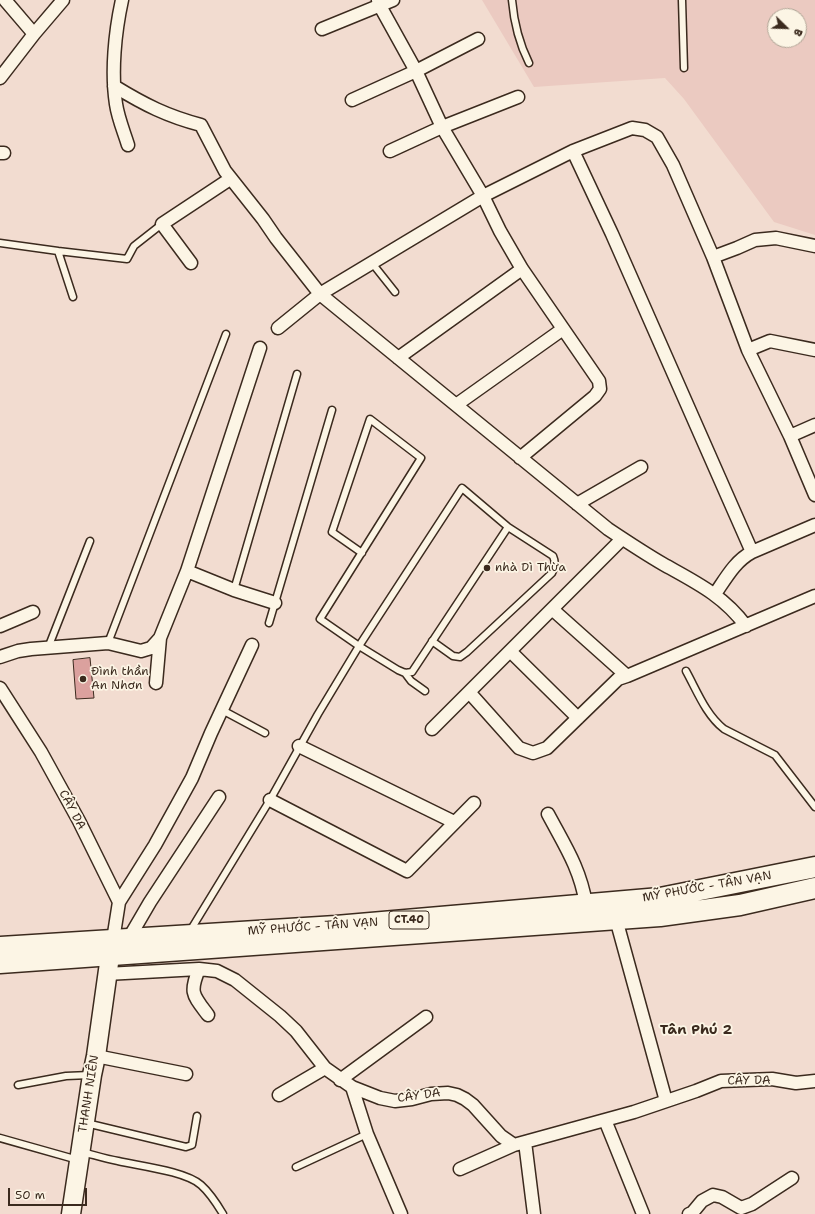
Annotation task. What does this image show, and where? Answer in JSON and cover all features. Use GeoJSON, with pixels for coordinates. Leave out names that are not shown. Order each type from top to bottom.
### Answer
{"type":"FeatureCollection","features":[{"type":"Feature","properties":{"kind":"main road","name":"MỸ PHƯỚC - TÂN VẠN"},"geometry":{"type":"LineString","coordinates":[[0,947],[114,952],[187,936],[336,926],[660,898],[815,867]]}},
{"type":"Feature","properties":{"kind":"main road","name":"MỸ PHƯỚC - TÂN VẠN"},"geometry":{"type":"LineString","coordinates":[[0,964],[114,952],[218,948],[660,916],[740,905],[815,888]]}},
{"type":"Feature","properties":{"kind":"street"},"geometry":{"type":"LineString","coordinates":[[5,0],[34,34]]}},
{"type":"Feature","properties":{"kind":"street"},"geometry":{"type":"LineString","coordinates":[[0,78],[63,0]]}},
{"type":"Feature","properties":{"kind":"street"},"geometry":{"type":"LineString","coordinates":[[322,30],[379,3],[393,0]]}},
{"type":"Feature","properties":{"kind":"street"},"geometry":{"type":"LineString","coordinates":[[119,3],[114,86],[116,105],[128,145]]}},
{"type":"Feature","properties":{"kind":"street"},"geometry":{"type":"LineString","coordinates":[[379,3],[416,71],[442,127],[482,196],[522,270],[599,381],[600,390],[595,396],[520,458]]}},
{"type":"Feature","properties":{"kind":"street"},"geometry":{"type":"LineString","coordinates":[[352,100],[416,71],[478,39]]}},
{"type":"Feature","properties":{"kind":"street"},"geometry":{"type":"LineString","coordinates":[[114,86],[155,109],[177,118],[201,125],[217,158],[230,178],[320,294],[608,529],[622,539],[715,594],[734,611],[746,626]]}},
{"type":"Feature","properties":{"kind":"street"},"geometry":{"type":"LineString","coordinates":[[390,151],[442,127],[518,97]]}},
{"type":"Feature","properties":{"kind":"street"},"geometry":{"type":"LineString","coordinates":[[278,328],[320,294],[482,196],[573,151],[632,128],[645,130],[657,137],[674,165],[713,257],[748,350],[790,436],[815,495]]}},
{"type":"Feature","properties":{"kind":"street"},"geometry":{"type":"LineString","coordinates":[[573,151],[612,234],[752,552]]}},
{"type":"Feature","properties":{"kind":"street"},"geometry":{"type":"LineString","coordinates":[[191,263],[162,224],[230,178]]}},
{"type":"Feature","properties":{"kind":"street"},"geometry":{"type":"LineString","coordinates":[[713,257],[755,240],[776,238],[815,246]]}},
{"type":"Feature","properties":{"kind":"street"},"geometry":{"type":"LineString","coordinates":[[398,358],[522,270]]}},
{"type":"Feature","properties":{"kind":"street"},"geometry":{"type":"LineString","coordinates":[[456,405],[563,329]]}},
{"type":"Feature","properties":{"kind":"street"},"geometry":{"type":"LineString","coordinates":[[748,350],[770,341],[815,350]]}},
{"type":"Feature","properties":{"kind":"street"},"geometry":{"type":"LineString","coordinates":[[156,683],[160,638],[187,571],[260,348]]}},
{"type":"Feature","properties":{"kind":"street"},"geometry":{"type":"LineString","coordinates":[[790,436],[815,425]]}},
{"type":"Feature","properties":{"kind":"street"},"geometry":{"type":"LineString","coordinates":[[577,504],[641,467]]}},
{"type":"Feature","properties":{"kind":"street"},"geometry":{"type":"LineString","coordinates":[[715,594],[738,562],[752,552],[815,525]]}},
{"type":"Feature","properties":{"kind":"street"},"geometry":{"type":"LineString","coordinates":[[432,729],[622,539]]}},
{"type":"Feature","properties":{"kind":"street"},"geometry":{"type":"LineString","coordinates":[[187,571],[234,590],[275,603]]}},
{"type":"Feature","properties":{"kind":"street"},"geometry":{"type":"LineString","coordinates":[[469,692],[519,748],[533,753],[547,748],[618,679],[815,596]]}},
{"type":"Feature","properties":{"kind":"street"},"geometry":{"type":"LineString","coordinates":[[552,609],[626,676]]}},
{"type":"Feature","properties":{"kind":"street"},"geometry":{"type":"LineString","coordinates":[[0,626],[34,612]]}},
{"type":"Feature","properties":{"kind":"street"},"geometry":{"type":"LineString","coordinates":[[0,657],[18,652],[48,648],[108,643],[141,651],[151,648],[160,638]]}},
{"type":"Feature","properties":{"kind":"street"},"geometry":{"type":"LineString","coordinates":[[114,952],[119,902],[155,845],[192,778],[252,646]]}},
{"type":"Feature","properties":{"kind":"street"},"geometry":{"type":"LineString","coordinates":[[510,651],[578,718]]}},
{"type":"Feature","properties":{"kind":"street","name":"CÂY DA"},"geometry":{"type":"LineString","coordinates":[[0,688],[41,752],[79,821],[119,902]]}},
{"type":"Feature","properties":{"kind":"street"},"geometry":{"type":"LineString","coordinates":[[300,746],[454,822]]}},
{"type":"Feature","properties":{"kind":"street"},"geometry":{"type":"LineString","coordinates":[[114,952],[150,902],[219,797]]}},
{"type":"Feature","properties":{"kind":"street"},"geometry":{"type":"LineString","coordinates":[[270,800],[408,871],[474,802]]}},
{"type":"Feature","properties":{"kind":"street"},"geometry":{"type":"LineString","coordinates":[[548,814],[577,868],[583,886],[586,904]]}},
{"type":"Feature","properties":{"kind":"street"},"geometry":{"type":"LineString","coordinates":[[616,919],[666,1101]]}},
{"type":"Feature","properties":{"kind":"street"},"geometry":{"type":"LineString","coordinates":[[217,971],[218,948]]}},
{"type":"Feature","properties":{"kind":"street","name":"CÂY DA"},"geometry":{"type":"LineString","coordinates":[[114,952],[199,969],[217,971],[235,980],[280,1016],[296,1031],[325,1068],[352,1087],[380,1098],[395,1101],[412,1099],[431,1094],[448,1093],[457,1095],[473,1105],[501,1136],[519,1144],[666,1101],[721,1081],[772,1080],[796,1083],[815,1080]]}},
{"type":"Feature","properties":{"kind":"street","name":"THANH NIÊN"},"geometry":{"type":"LineString","coordinates":[[71,1214],[84,1122],[114,952]]}},
{"type":"Feature","properties":{"kind":"street"},"geometry":{"type":"LineString","coordinates":[[199,969],[193,984],[194,997],[208,1015]]}},
{"type":"Feature","properties":{"kind":"street"},"geometry":{"type":"LineString","coordinates":[[340,1080],[426,1017]]}},
{"type":"Feature","properties":{"kind":"street"},"geometry":{"type":"LineString","coordinates":[[96,1056],[186,1074]]}},
{"type":"Feature","properties":{"kind":"street"},"geometry":{"type":"LineString","coordinates":[[279,1095],[325,1068]]}},
{"type":"Feature","properties":{"kind":"street"},"geometry":{"type":"LineString","coordinates":[[352,1087],[367,1134],[399,1213]]}},
{"type":"Feature","properties":{"kind":"street"},"geometry":{"type":"LineString","coordinates":[[605,1120],[643,1214]]}},
{"type":"Feature","properties":{"kind":"street"},"geometry":{"type":"LineString","coordinates":[[460,1169],[519,1144],[534,1214]]}},
{"type":"Feature","properties":{"kind":"street"},"geometry":{"type":"LineString","coordinates":[[689,1214],[692,1213],[702,1201],[713,1195],[722,1197],[740,1208],[752,1204],[792,1178]]}},
{"type":"Feature","properties":{"kind":"lane"},"geometry":{"type":"LineString","coordinates":[[512,0],[514,20],[521,47],[529,63]]}},
{"type":"Feature","properties":{"kind":"lane"},"geometry":{"type":"LineString","coordinates":[[682,0],[684,68]]}},
{"type":"Feature","properties":{"kind":"lane"},"geometry":{"type":"LineString","coordinates":[[0,243],[127,259],[134,246],[162,224]]}},
{"type":"Feature","properties":{"kind":"lane"},"geometry":{"type":"LineString","coordinates":[[58,250],[73,297]]}},
{"type":"Feature","properties":{"kind":"lane"},"geometry":{"type":"LineString","coordinates":[[372,263],[395,292]]}},
{"type":"Feature","properties":{"kind":"lane"},"geometry":{"type":"LineString","coordinates":[[108,643],[226,334]]}},
{"type":"Feature","properties":{"kind":"lane"},"geometry":{"type":"LineString","coordinates":[[234,590],[297,374]]}},
{"type":"Feature","properties":{"kind":"lane"},"geometry":{"type":"LineString","coordinates":[[269,623],[332,410]]}},
{"type":"Feature","properties":{"kind":"lane"},"geometry":{"type":"LineString","coordinates":[[362,552],[332,532],[370,419],[421,458],[320,619],[360,646],[405,673],[412,681],[425,691]]}},
{"type":"Feature","properties":{"kind":"lane"},"geometry":{"type":"LineString","coordinates":[[187,936],[270,800],[300,746],[360,646],[462,488],[508,526],[553,556],[556,564],[552,573],[460,657],[454,656],[432,641]]}},
{"type":"Feature","properties":{"kind":"lane"},"geometry":{"type":"LineString","coordinates":[[405,673],[412,672],[508,526]]}},
{"type":"Feature","properties":{"kind":"lane"},"geometry":{"type":"LineString","coordinates":[[48,648],[90,541]]}},
{"type":"Feature","properties":{"kind":"lane"},"geometry":{"type":"LineString","coordinates":[[686,672],[717,724],[724,730],[775,755],[815,807]]}},
{"type":"Feature","properties":{"kind":"lane"},"geometry":{"type":"LineString","coordinates":[[222,710],[265,733]]}},
{"type":"Feature","properties":{"kind":"lane"},"geometry":{"type":"LineString","coordinates":[[18,1085],[66,1076],[92,1075]]}},
{"type":"Feature","properties":{"kind":"lane"},"geometry":{"type":"LineString","coordinates":[[84,1122],[186,1147],[192,1145],[198,1116]]}},
{"type":"Feature","properties":{"kind":"lane"},"geometry":{"type":"LineString","coordinates":[[296,1166],[367,1134]]}},
{"type":"Feature","properties":{"kind":"lane"},"geometry":{"type":"LineString","coordinates":[[0,1138],[80,1156],[118,1161],[153,1168],[188,1178],[200,1184],[214,1200],[223,1214]]}},
{"type":"Feature","properties":{"kind":"shaded area"},"geometry":{"type":"Polygon","coordinates":[[[482,0],[815,0],[815,235],[774,222],[684,99],[665,78],[534,87],[482,0]]]}},
{"type":"Feature","properties":{"kind":"building","name":"Đình thần An Nhơn"},"geometry":{"type":"Polygon","coordinates":[[[90,658],[94,698],[76,699],[73,660],[90,658]]]}},
{"type":"Feature","properties":{"kind":"place","name":"nhà Dì Thừa"},"geometry":{"type":"Point","coordinates":[487,568]}},
{"type":"Feature","properties":{"kind":"place","name":"Đình thần An Nhơn"},"geometry":{"type":"Point","coordinates":[83,679]}},
{"type":"Feature","properties":{"kind":"district","name":"Tân Phú 2"},"geometry":{"type":"Point","coordinates":[696,1030]}}]}
